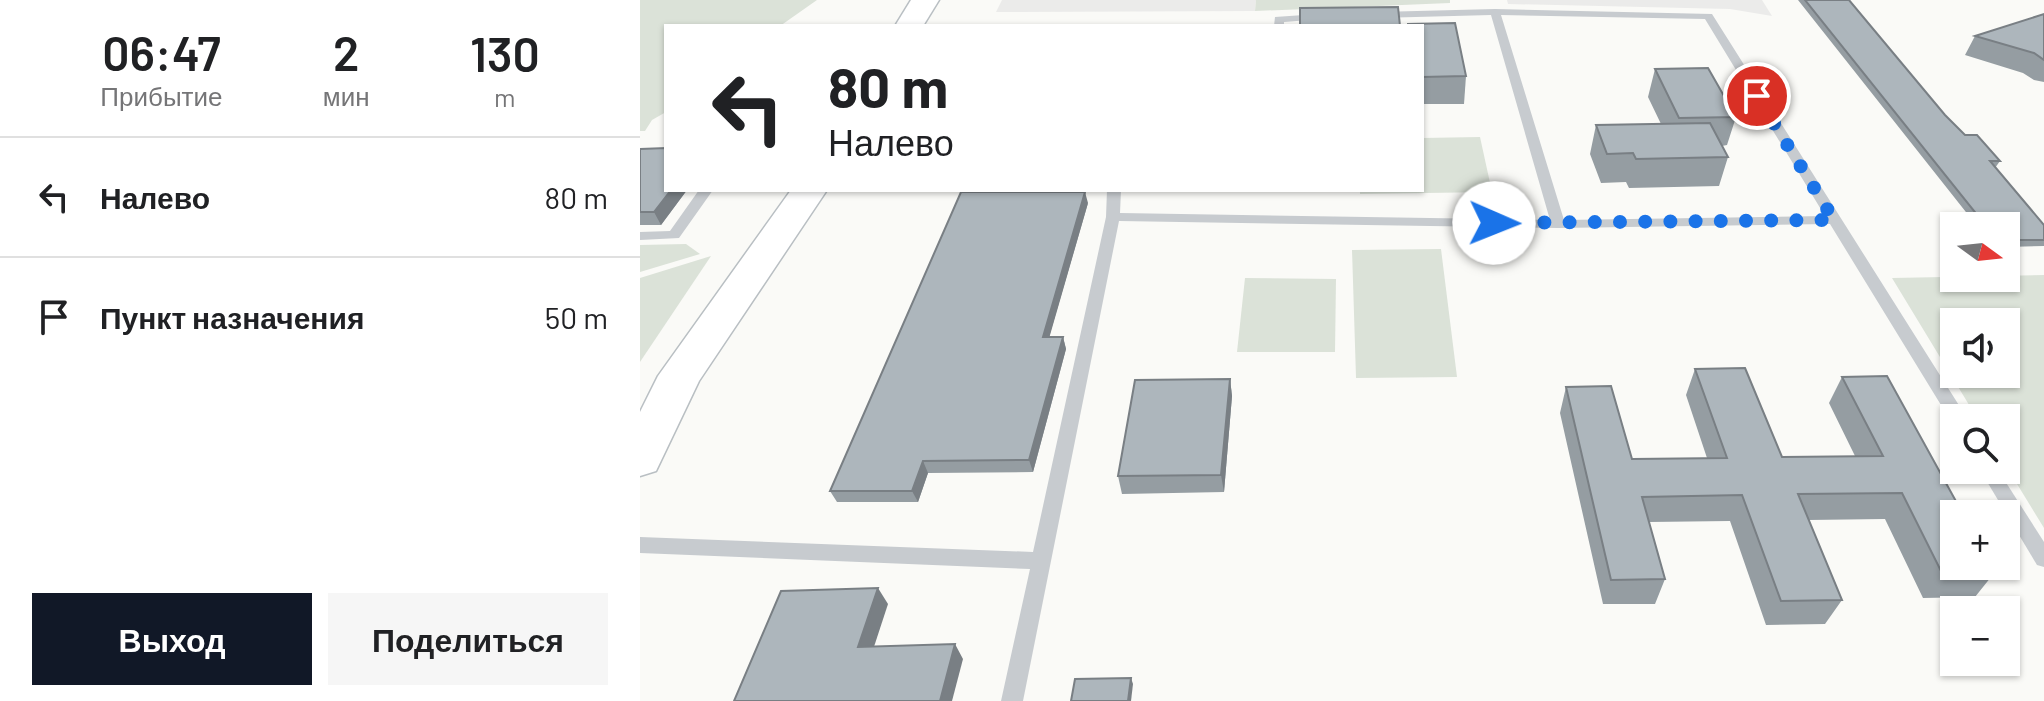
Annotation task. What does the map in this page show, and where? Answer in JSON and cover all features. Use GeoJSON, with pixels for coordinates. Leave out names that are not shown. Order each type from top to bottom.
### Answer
{"type":"FeatureCollection","features":[{"type":"Feature","properties":{"kind":"street"},"geometry":{"type":"LineString","coordinates":[[910,24],[925,0]]}},
{"type":"Feature","properties":{"kind":"street"},"geometry":{"type":"LineString","coordinates":[[644,443],[680,376],[808,192]]}},
{"type":"Feature","properties":{"kind":"lane"},"geometry":{"type":"LineString","coordinates":[[1495,12],[1558,224]]}},
{"type":"Feature","properties":{"kind":"lane"},"geometry":{"type":"LineString","coordinates":[[1360,15],[1495,12],[1708,16],[1949,404]]}},
{"type":"Feature","properties":{"kind":"lane"},"geometry":{"type":"LineString","coordinates":[[1279,24],[1279,19],[1332,16]]}},
{"type":"Feature","properties":{"kind":"lane"},"geometry":{"type":"LineString","coordinates":[[640,236],[674,235],[705,192]]}},
{"type":"Feature","properties":{"kind":"lane"},"geometry":{"type":"LineString","coordinates":[[1012,701],[1113,217],[1114,192]]}},
{"type":"Feature","properties":{"kind":"lane"},"geometry":{"type":"LineString","coordinates":[[1113,217],[1558,224],[1834,220]]}},
{"type":"Feature","properties":{"kind":"lane"},"geometry":{"type":"LineString","coordinates":[[1998,484],[2044,559]]}},
{"type":"Feature","properties":{"kind":"lane"},"geometry":{"type":"LineString","coordinates":[[640,545],[1043,561]]}},
{"type":"Feature","properties":{"kind":"shaded area"},"geometry":{"type":"Polygon","coordinates":[[[640,0],[817,0],[783,24],[664,24],[664,113],[652,120],[645,131],[640,131],[640,0]]]}},
{"type":"Feature","properties":{"kind":"shaded area"},"geometry":{"type":"Polygon","coordinates":[[[1002,0],[1256,0],[1255,11],[996,12],[1002,0]]]}},
{"type":"Feature","properties":{"kind":"shaded area"},"geometry":{"type":"Polygon","coordinates":[[[1256,0],[1450,0],[1450,3],[1255,11],[1256,0]]]}},
{"type":"Feature","properties":{"kind":"shaded area"},"geometry":{"type":"Polygon","coordinates":[[[1507,0],[1762,0],[1772,16],[1730,9],[1508,4],[1507,0]]]}},
{"type":"Feature","properties":{"kind":"shaded area"},"geometry":{"type":"Polygon","coordinates":[[[1480,137],[1492,192],[1360,194],[1424,192],[1424,138],[1480,137]]]}},
{"type":"Feature","properties":{"kind":"shaded area"},"geometry":{"type":"Polygon","coordinates":[[[686,244],[700,254],[640,272],[640,245],[686,244]]]}},
{"type":"Feature","properties":{"kind":"shaded area"},"geometry":{"type":"Polygon","coordinates":[[[1441,249],[1457,377],[1356,378],[1352,250],[1441,249]]]}},
{"type":"Feature","properties":{"kind":"shaded area"},"geometry":{"type":"Polygon","coordinates":[[[711,256],[640,362],[640,278],[711,256]]]}},
{"type":"Feature","properties":{"kind":"shaded area"},"geometry":{"type":"Polygon","coordinates":[[[2020,275],[2044,275],[2044,528],[2017,484],[2020,484],[2020,404],[1968,404],[1959,388],[2020,388],[2020,308],[1940,308],[1940,357],[1892,278],[1940,277],[1940,292],[2020,292],[2020,275]]]}},
{"type":"Feature","properties":{"kind":"shaded area"},"geometry":{"type":"Polygon","coordinates":[[[1245,278],[1336,279],[1335,352],[1237,352],[1245,278]]]}},
{"type":"Feature","properties":{"kind":"building"},"geometry":{"type":"Polygon","coordinates":[[[1805,0],[1849,0],[1945,115],[1965,135],[1977,135],[2000,161],[1990,161],[2044,225],[2044,240],[2020,240],[2020,212],[1975,212],[1805,0]]]}},
{"type":"Feature","properties":{"kind":"building"},"geometry":{"type":"Polygon","coordinates":[[[1398,7],[1400,24],[1300,24],[1300,8],[1398,7]]]}},
{"type":"Feature","properties":{"kind":"building"},"geometry":{"type":"Polygon","coordinates":[[[2044,14],[2044,60],[2034,53],[1975,36],[2044,14]]]}},
{"type":"Feature","properties":{"kind":"building"},"geometry":{"type":"Polygon","coordinates":[[[1455,23],[1466,76],[1424,77],[1424,24],[1408,24],[1455,23]]]}},
{"type":"Feature","properties":{"kind":"building"},"geometry":{"type":"Polygon","coordinates":[[[1708,68],[1736,117],[1679,118],[1655,69],[1708,68]]]}},
{"type":"Feature","properties":{"kind":"building"},"geometry":{"type":"Polygon","coordinates":[[[1710,123],[1728,157],[1636,159],[1633,153],[1607,154],[1596,125],[1710,123]]]}},
{"type":"Feature","properties":{"kind":"building"},"geometry":{"type":"Polygon","coordinates":[[[664,148],[664,192],[669,192],[654,212],[640,212],[640,149],[664,148]]]}},
{"type":"Feature","properties":{"kind":"building"},"geometry":{"type":"Polygon","coordinates":[[[961,192],[1085,192],[1043,337],[1063,337],[1029,460],[923,461],[912,491],[830,491],[961,192]]]}},
{"type":"Feature","properties":{"kind":"building"},"geometry":{"type":"Polygon","coordinates":[[[1745,368],[1782,457],[1883,456],[1842,377],[1887,376],[1940,472],[1940,484],[1946,484],[1955,500],[1940,500],[1940,569],[1902,493],[1798,494],[1842,600],[1781,601],[1742,495],[1642,497],[1665,579],[1611,580],[1566,387],[1611,386],[1632,459],[1727,458],[1695,369],[1745,368]]]}},
{"type":"Feature","properties":{"kind":"building"},"geometry":{"type":"Polygon","coordinates":[[[1230,379],[1221,475],[1118,476],[1135,380],[1230,379]]]}},
{"type":"Feature","properties":{"kind":"building"},"geometry":{"type":"Polygon","coordinates":[[[878,588],[858,647],[955,644],[940,701],[734,701],[781,591],[878,588]]]}},
{"type":"Feature","properties":{"kind":"building"},"geometry":{"type":"Polygon","coordinates":[[[1131,678],[1128,701],[1071,701],[1075,679],[1131,678]]]}},
{"type":"Feature","properties":{"kind":"route"},"geometry":{"type":"LineString","coordinates":[[1494,223],[1834,220],[1757,96]]}}]}
